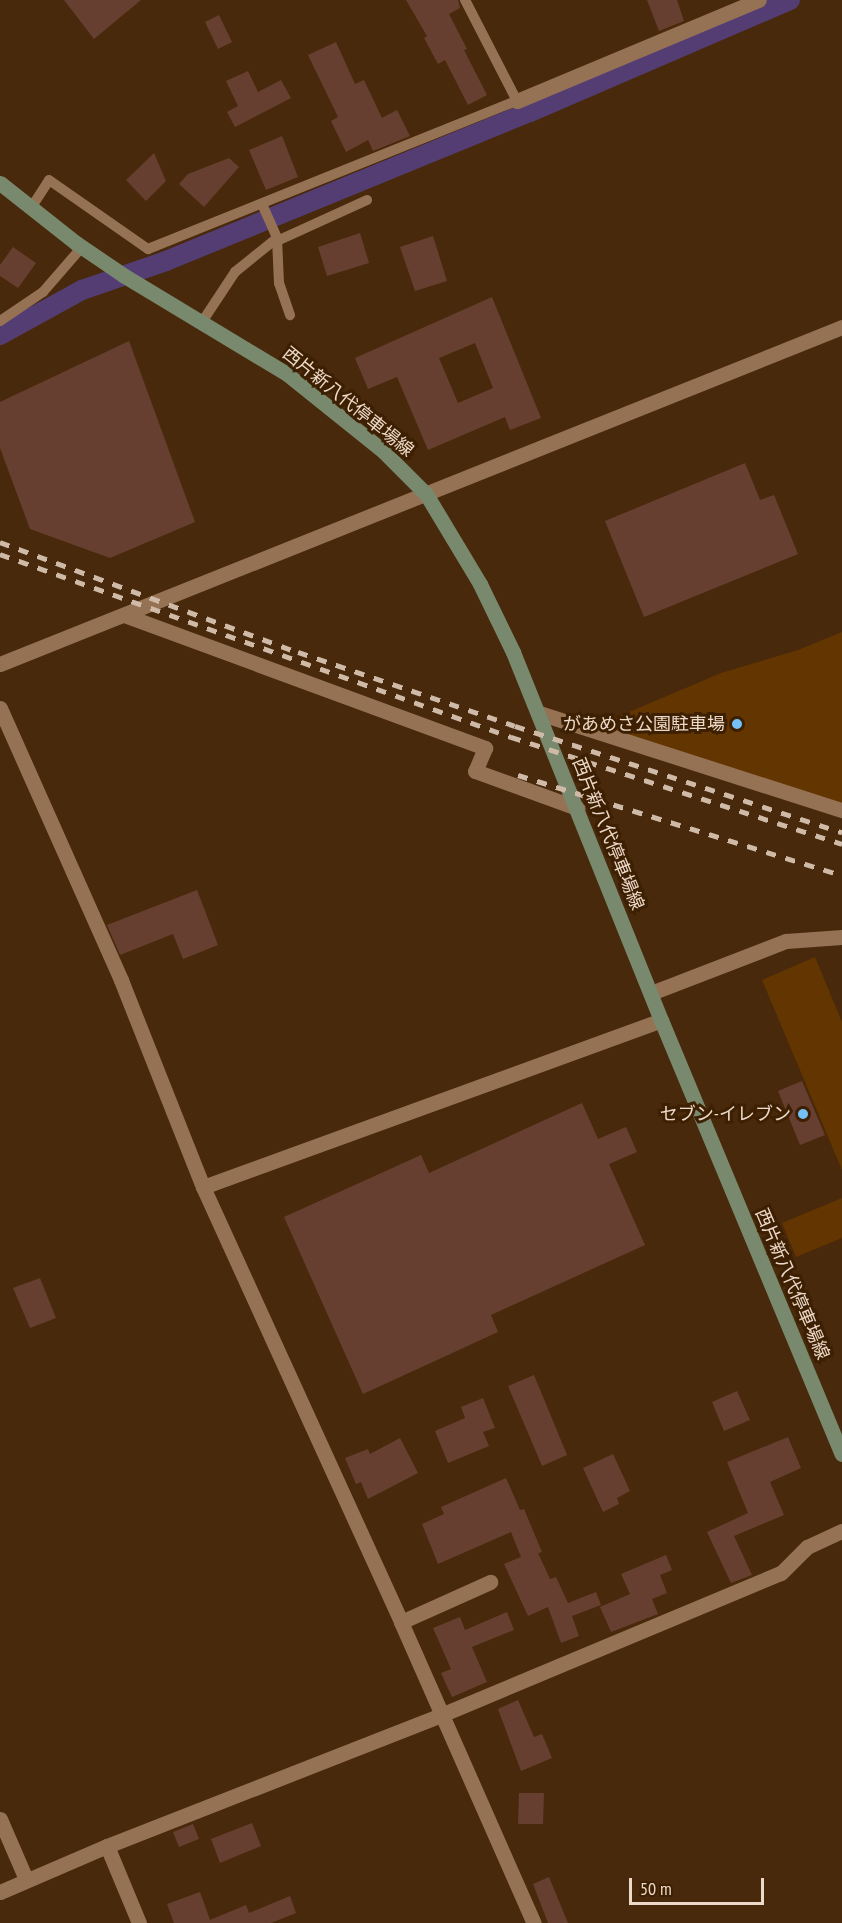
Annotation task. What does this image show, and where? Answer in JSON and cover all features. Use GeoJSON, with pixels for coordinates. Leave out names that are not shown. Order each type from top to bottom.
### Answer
{"type":"FeatureCollection","features":[{"type":"Feature","properties":{"kind":"main road","name":"西片新八代停車場線"},"geometry":{"type":"LineString","coordinates":[[0,183],[82,247],[287,374],[382,451],[426,494],[480,584],[538,713],[661,1020],[842,1454]]}},
{"type":"Feature","properties":{"kind":"street"},"geometry":{"type":"LineString","coordinates":[[517,101],[759,0]]}},
{"type":"Feature","properties":{"kind":"street"},"geometry":{"type":"LineString","coordinates":[[0,664],[842,327]]}},
{"type":"Feature","properties":{"kind":"street"},"geometry":{"type":"LineString","coordinates":[[124,615],[485,748],[475,771],[577,808]]}},
{"type":"Feature","properties":{"kind":"street"},"geometry":{"type":"LineString","coordinates":[[0,708],[121,980],[203,1187],[401,1622],[534,1923]]}},
{"type":"Feature","properties":{"kind":"street"},"geometry":{"type":"LineString","coordinates":[[538,713],[842,810]]}},
{"type":"Feature","properties":{"kind":"street"},"geometry":{"type":"LineString","coordinates":[[651,993],[786,941],[842,937]]}},
{"type":"Feature","properties":{"kind":"street"},"geometry":{"type":"LineString","coordinates":[[203,1187],[661,1020]]}},
{"type":"Feature","properties":{"kind":"street"},"geometry":{"type":"LineString","coordinates":[[0,1892],[108,1846],[441,1715],[781,1573],[807,1547],[842,1531]]}},
{"type":"Feature","properties":{"kind":"street"},"geometry":{"type":"LineString","coordinates":[[401,1622],[490,1582]]}},
{"type":"Feature","properties":{"kind":"street"},"geometry":{"type":"LineString","coordinates":[[0,1819],[26,1880]]}},
{"type":"Feature","properties":{"kind":"street"},"geometry":{"type":"LineString","coordinates":[[108,1846],[139,1923]]}},
{"type":"Feature","properties":{"kind":"lane"},"geometry":{"type":"LineString","coordinates":[[31,208],[49,180],[148,249],[263,205],[517,101],[465,0]]}},
{"type":"Feature","properties":{"kind":"lane"},"geometry":{"type":"LineString","coordinates":[[201,322],[235,272],[277,239],[368,200]]}},
{"type":"Feature","properties":{"kind":"lane"},"geometry":{"type":"LineString","coordinates":[[263,205],[277,239],[279,283],[290,315]]}},
{"type":"Feature","properties":{"kind":"lane"},"geometry":{"type":"LineString","coordinates":[[0,321],[43,292],[82,247]]}},
{"type":"Feature","properties":{"kind":"shaded area"},"geometry":{"type":"Polygon","coordinates":[[[842,632],[842,808],[596,726],[721,673],[798,650],[842,632]]]}},
{"type":"Feature","properties":{"kind":"shaded area"},"geometry":{"type":"Polygon","coordinates":[[[815,957],[842,1022],[842,1170],[762,980],[815,957]]]}},
{"type":"Feature","properties":{"kind":"shaded area"},"geometry":{"type":"Polygon","coordinates":[[[842,1198],[842,1238],[796,1257],[782,1223],[842,1198]]]}},
{"type":"Feature","properties":{"kind":"building"},"geometry":{"type":"Polygon","coordinates":[[[64,0],[141,0],[94,39],[64,0]]]}},
{"type":"Feature","properties":{"kind":"building"},"geometry":{"type":"Polygon","coordinates":[[[406,0],[458,0],[460,8],[449,14],[487,95],[468,105],[445,60],[438,64],[424,38],[427,36],[406,0]]]}},
{"type":"Feature","properties":{"kind":"building"},"geometry":{"type":"Polygon","coordinates":[[[647,0],[677,0],[684,21],[659,31],[647,0]]]}},
{"type":"Feature","properties":{"kind":"building"},"geometry":{"type":"Polygon","coordinates":[[[219,15],[232,42],[218,49],[205,22],[219,15]]]}},
{"type":"Feature","properties":{"kind":"building"},"geometry":{"type":"Polygon","coordinates":[[[336,42],[355,84],[364,80],[382,118],[397,110],[410,136],[373,151],[368,140],[346,152],[331,121],[338,117],[308,55],[336,42]]]}},
{"type":"Feature","properties":{"kind":"building"},"geometry":{"type":"Polygon","coordinates":[[[248,71],[258,92],[281,80],[291,98],[235,127],[227,112],[238,106],[226,81],[248,71]]]}},
{"type":"Feature","properties":{"kind":"building"},"geometry":{"type":"Polygon","coordinates":[[[282,136],[298,177],[266,190],[249,150],[282,136]]]}},
{"type":"Feature","properties":{"kind":"building"},"geometry":{"type":"Polygon","coordinates":[[[154,153],[166,181],[146,201],[126,180],[154,153]]]}},
{"type":"Feature","properties":{"kind":"building"},"geometry":{"type":"Polygon","coordinates":[[[229,158],[239,167],[204,207],[179,184],[188,174],[229,158]]]}},
{"type":"Feature","properties":{"kind":"building"},"geometry":{"type":"Polygon","coordinates":[[[360,233],[369,263],[327,276],[318,247],[360,233]]]}},
{"type":"Feature","properties":{"kind":"building"},"geometry":{"type":"Polygon","coordinates":[[[433,236],[447,281],[415,291],[400,247],[433,236]]]}},
{"type":"Feature","properties":{"kind":"building"},"geometry":{"type":"Polygon","coordinates":[[[13,247],[36,263],[18,288],[0,276],[0,265],[13,247]]]}},
{"type":"Feature","properties":{"kind":"building"},"geometry":{"type":"Polygon","coordinates":[[[492,297],[541,418],[510,430],[505,417],[428,450],[397,377],[368,389],[355,358],[492,297]],[[475,343],[439,358],[458,403],[493,388],[475,343]]]}},
{"type":"Feature","properties":{"kind":"building"},"geometry":{"type":"Polygon","coordinates":[[[129,341],[195,522],[110,558],[30,529],[0,448],[0,402],[129,341]]]}},
{"type":"Feature","properties":{"kind":"building"},"geometry":{"type":"Polygon","coordinates":[[[745,463],[760,500],[774,495],[798,554],[644,617],[605,521],[745,463]]]}},
{"type":"Feature","properties":{"kind":"building"},"geometry":{"type":"Polygon","coordinates":[[[197,890],[218,945],[183,959],[173,934],[120,955],[107,925],[197,890]]]}},
{"type":"Feature","properties":{"kind":"building"},"geometry":{"type":"Polygon","coordinates":[[[802,1081],[825,1135],[800,1145],[778,1091],[802,1081]]]}},
{"type":"Feature","properties":{"kind":"building"},"geometry":{"type":"Polygon","coordinates":[[[582,1103],[598,1139],[626,1127],[637,1152],[609,1164],[645,1245],[491,1315],[498,1332],[363,1394],[284,1217],[421,1155],[429,1173],[582,1103]]]}},
{"type":"Feature","properties":{"kind":"building"},"geometry":{"type":"Polygon","coordinates":[[[40,1278],[56,1318],[30,1328],[13,1288],[40,1278]]]}},
{"type":"Feature","properties":{"kind":"building"},"geometry":{"type":"Polygon","coordinates":[[[534,1375],[567,1455],[542,1466],[508,1386],[534,1375]]]}},
{"type":"Feature","properties":{"kind":"building"},"geometry":{"type":"Polygon","coordinates":[[[737,1391],[750,1420],[724,1431],[712,1402],[737,1391]]]}},
{"type":"Feature","properties":{"kind":"building"},"geometry":{"type":"Polygon","coordinates":[[[483,1398],[495,1428],[483,1432],[489,1446],[448,1463],[435,1431],[465,1418],[461,1407],[483,1398]]]}},
{"type":"Feature","properties":{"kind":"building"},"geometry":{"type":"Polygon","coordinates":[[[788,1437],[801,1468],[770,1482],[784,1515],[734,1536],[752,1575],[731,1583],[707,1532],[748,1513],[727,1462],[788,1437]]]}},
{"type":"Feature","properties":{"kind":"building"},"geometry":{"type":"Polygon","coordinates":[[[400,1438],[418,1473],[368,1499],[361,1482],[356,1484],[345,1458],[368,1449],[370,1454],[400,1438]]]}},
{"type":"Feature","properties":{"kind":"building"},"geometry":{"type":"Polygon","coordinates":[[[613,1454],[630,1491],[617,1498],[619,1504],[603,1512],[583,1468],[613,1454]]]}},
{"type":"Feature","properties":{"kind":"building"},"geometry":{"type":"Polygon","coordinates":[[[506,1478],[520,1510],[524,1509],[542,1552],[538,1553],[550,1579],[556,1577],[568,1603],[596,1592],[601,1605],[572,1616],[579,1636],[561,1643],[548,1607],[528,1616],[504,1564],[521,1557],[511,1532],[438,1564],[422,1524],[444,1514],[441,1507],[506,1478]]]}},
{"type":"Feature","properties":{"kind":"building"},"geometry":{"type":"Polygon","coordinates":[[[666,1555],[672,1570],[660,1575],[667,1593],[652,1599],[658,1614],[611,1632],[600,1607],[630,1594],[621,1574],[666,1555]]]}},
{"type":"Feature","properties":{"kind":"building"},"geometry":{"type":"Polygon","coordinates":[[[507,1612],[514,1630],[472,1647],[487,1682],[452,1697],[441,1673],[451,1669],[433,1628],[460,1617],[465,1630],[507,1612]]]}},
{"type":"Feature","properties":{"kind":"building"},"geometry":{"type":"Polygon","coordinates":[[[518,1700],[534,1737],[542,1734],[552,1758],[521,1771],[498,1709],[518,1700]]]}},
{"type":"Feature","properties":{"kind":"building"},"geometry":{"type":"Polygon","coordinates":[[[519,1793],[544,1793],[543,1824],[518,1824],[519,1793]]]}},
{"type":"Feature","properties":{"kind":"building"},"geometry":{"type":"Polygon","coordinates":[[[252,1823],[261,1846],[220,1863],[211,1839],[252,1823]]]}},
{"type":"Feature","properties":{"kind":"building"},"geometry":{"type":"Polygon","coordinates":[[[193,1824],[199,1839],[179,1847],[173,1832],[193,1824]]]}},
{"type":"Feature","properties":{"kind":"building"},"geometry":{"type":"Polygon","coordinates":[[[549,1877],[568,1923],[548,1923],[533,1884],[549,1877]]]}},
{"type":"Feature","properties":{"kind":"building"},"geometry":{"type":"Polygon","coordinates":[[[200,1892],[210,1920],[246,1905],[249,1913],[290,1896],[296,1913],[271,1923],[174,1923],[167,1904],[200,1892]]]}},
{"type":"Feature","properties":{"kind":"waterway"},"geometry":{"type":"LineString","coordinates":[[0,335],[82,290],[166,261],[530,112],[790,0]]}},
{"type":"Feature","properties":{"kind":"railway"},"geometry":{"type":"LineString","coordinates":[[0,542],[298,652],[515,726],[842,832]]}},
{"type":"Feature","properties":{"kind":"railway"},"geometry":{"type":"LineString","coordinates":[[0,554],[511,737],[842,844]]}},
{"type":"Feature","properties":{"kind":"railway"},"geometry":{"type":"LineString","coordinates":[[518,775],[842,875]]}},
{"type":"Feature","properties":{"kind":"place","name":"があめさ公園駐車場"},"geometry":{"type":"Point","coordinates":[737,724]}},
{"type":"Feature","properties":{"kind":"place","name":"セブン-イレブン"},"geometry":{"type":"Point","coordinates":[803,1114]}}]}
